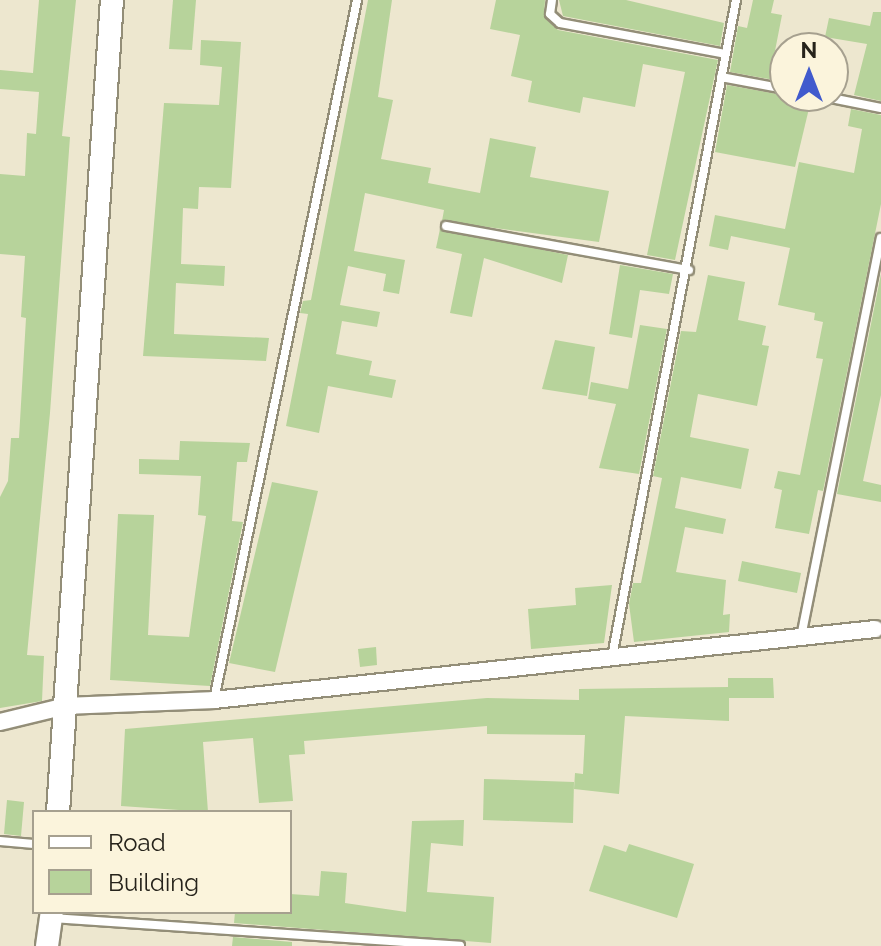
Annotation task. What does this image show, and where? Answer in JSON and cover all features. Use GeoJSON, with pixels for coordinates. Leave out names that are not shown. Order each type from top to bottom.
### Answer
{"type":"FeatureCollection","features":[{"type":"Feature","properties":{"kind":"main road"},"geometry":{"type":"LineString","coordinates":[[58,810],[112,0]]}},
{"type":"Feature","properties":{"kind":"main road"},"geometry":{"type":"LineString","coordinates":[[47,946],[51,915]]}},
{"type":"Feature","properties":{"kind":"street"},"geometry":{"type":"LineString","coordinates":[[0,722],[66,706],[214,700],[878,629]]}},
{"type":"Feature","properties":{"kind":"lane"},"geometry":{"type":"LineString","coordinates":[[214,700],[357,0]]}},
{"type":"Feature","properties":{"kind":"lane"},"geometry":{"type":"LineString","coordinates":[[552,0],[550,14],[560,23],[725,54]]}},
{"type":"Feature","properties":{"kind":"lane"},"geometry":{"type":"LineString","coordinates":[[612,658],[689,270],[736,0]]}},
{"type":"Feature","properties":{"kind":"lane"},"geometry":{"type":"LineString","coordinates":[[721,77],[769,86]]}},
{"type":"Feature","properties":{"kind":"lane"},"geometry":{"type":"LineString","coordinates":[[849,102],[881,108]]}},
{"type":"Feature","properties":{"kind":"lane"},"geometry":{"type":"LineString","coordinates":[[446,226],[689,270]]}},
{"type":"Feature","properties":{"kind":"lane"},"geometry":{"type":"LineString","coordinates":[[800,638],[881,238]]}},
{"type":"Feature","properties":{"kind":"lane"},"geometry":{"type":"LineString","coordinates":[[0,841],[32,844]]}},
{"type":"Feature","properties":{"kind":"lane"},"geometry":{"type":"LineString","coordinates":[[51,915],[460,946]]}},
{"type":"Feature","properties":{"kind":"lane"},"geometry":{"type":"LineString","coordinates":[[308,946],[309,935]]}},
{"type":"Feature","properties":{"kind":"building"},"geometry":{"type":"Polygon","coordinates":[[[39,0],[76,0],[62,136],[70,137],[50,413],[27,655],[44,656],[42,701],[0,708],[0,497],[8,481],[11,438],[19,438],[26,318],[21,317],[25,256],[0,254],[0,174],[25,176],[27,133],[36,134],[39,92],[0,89],[0,70],[33,73],[39,0]]]}},
{"type":"Feature","properties":{"kind":"building"},"geometry":{"type":"Polygon","coordinates":[[[173,0],[196,0],[192,50],[169,49],[173,0]]]}},
{"type":"Feature","properties":{"kind":"building"},"geometry":{"type":"Polygon","coordinates":[[[368,0],[392,0],[378,97],[393,100],[381,159],[431,168],[428,183],[480,193],[490,138],[536,147],[530,177],[609,191],[599,242],[442,221],[444,210],[365,193],[354,251],[405,260],[399,294],[383,291],[386,274],[348,266],[340,305],[380,312],[377,327],[342,321],[336,354],[372,361],[369,375],[396,380],[392,398],[328,386],[319,433],[286,426],[308,314],[300,313],[303,301],[311,300],[368,0]]]}},
{"type":"Feature","properties":{"kind":"building"},"geometry":{"type":"Polygon","coordinates":[[[496,0],[545,0],[544,17],[558,30],[718,60],[675,260],[647,255],[685,72],[643,64],[635,107],[583,97],[580,113],[528,102],[532,81],[511,76],[520,35],[490,29],[496,0]]]}},
{"type":"Feature","properties":{"kind":"building"},"geometry":{"type":"Polygon","coordinates":[[[559,0],[626,0],[724,23],[720,46],[563,16],[559,0]]]}},
{"type":"Feature","properties":{"kind":"building"},"geometry":{"type":"Polygon","coordinates":[[[753,0],[774,0],[771,13],[782,15],[779,32],[769,32],[769,79],[730,72],[738,26],[747,28],[753,0]]]}},
{"type":"Feature","properties":{"kind":"building"},"geometry":{"type":"Polygon","coordinates":[[[873,12],[881,12],[881,101],[854,95],[867,44],[849,41],[849,32],[826,32],[829,18],[870,26],[873,12]]]}},
{"type":"Feature","properties":{"kind":"building"},"geometry":{"type":"Polygon","coordinates":[[[201,40],[241,42],[231,188],[199,187],[198,209],[183,208],[181,264],[225,266],[224,286],[176,283],[174,334],[269,338],[266,361],[143,356],[164,103],[219,105],[222,67],[200,65],[201,40]]]}},
{"type":"Feature","properties":{"kind":"building"},"geometry":{"type":"Polygon","coordinates":[[[727,85],[769,92],[769,112],[808,112],[795,167],[715,152],[727,85]]]}},
{"type":"Feature","properties":{"kind":"building"},"geometry":{"type":"Polygon","coordinates":[[[851,109],[881,115],[881,204],[823,491],[818,490],[809,534],[775,528],[782,490],[774,488],[778,471],[800,475],[823,359],[816,358],[823,322],[814,320],[815,313],[778,305],[790,248],[731,236],[728,250],[709,246],[715,215],[785,229],[799,162],[854,173],[862,129],[848,126],[851,109]]]}},
{"type":"Feature","properties":{"kind":"building"},"geometry":{"type":"Polygon","coordinates":[[[440,229],[568,255],[562,283],[484,258],[472,317],[450,313],[462,254],[436,248],[440,229]]]}},
{"type":"Feature","properties":{"kind":"building"},"geometry":{"type":"Polygon","coordinates":[[[620,265],[673,274],[669,294],[640,290],[632,338],[609,334],[620,265]]]}},
{"type":"Feature","properties":{"kind":"building"},"geometry":{"type":"Polygon","coordinates":[[[881,274],[881,395],[863,481],[881,485],[881,502],[837,494],[881,274]]]}},
{"type":"Feature","properties":{"kind":"building"},"geometry":{"type":"Polygon","coordinates":[[[708,275],[745,282],[738,320],[766,326],[762,345],[769,346],[757,406],[698,394],[690,437],[749,449],[741,489],[681,477],[675,508],[726,519],[723,534],[685,527],[676,572],[726,580],[723,615],[730,614],[729,632],[634,642],[629,604],[633,583],[641,583],[662,478],[653,476],[681,331],[696,332],[708,275]]]}},
{"type":"Feature","properties":{"kind":"building"},"geometry":{"type":"Polygon","coordinates":[[[640,325],[667,329],[639,474],[599,468],[616,404],[588,399],[591,382],[628,389],[640,325]]]}},
{"type":"Feature","properties":{"kind":"building"},"geometry":{"type":"Polygon","coordinates":[[[555,340],[595,347],[587,396],[542,389],[555,340]]]}},
{"type":"Feature","properties":{"kind":"building"},"geometry":{"type":"Polygon","coordinates":[[[180,441],[250,443],[247,462],[237,462],[232,521],[243,522],[210,686],[110,680],[118,514],[154,515],[148,635],[189,637],[206,516],[198,515],[201,476],[139,474],[139,459],[179,460],[180,441]]]}},
{"type":"Feature","properties":{"kind":"building"},"geometry":{"type":"Polygon","coordinates":[[[272,482],[318,491],[275,672],[229,663],[272,482]]]}},
{"type":"Feature","properties":{"kind":"building"},"geometry":{"type":"Polygon","coordinates":[[[742,561],[801,573],[797,593],[738,581],[742,561]]]}},
{"type":"Feature","properties":{"kind":"building"},"geometry":{"type":"Polygon","coordinates":[[[612,585],[604,643],[531,649],[528,609],[576,605],[575,588],[612,585]]]}},
{"type":"Feature","properties":{"kind":"building"},"geometry":{"type":"Polygon","coordinates":[[[376,647],[377,665],[360,667],[358,649],[376,647]]]}},
{"type":"Feature","properties":{"kind":"building"},"geometry":{"type":"Polygon","coordinates":[[[728,678],[773,678],[774,698],[729,698],[729,721],[625,716],[619,794],[574,789],[575,773],[583,774],[585,735],[487,734],[487,726],[304,741],[305,754],[289,755],[293,801],[259,803],[253,738],[203,742],[208,810],[121,806],[125,729],[487,698],[579,700],[579,689],[728,687],[728,678]]]}},
{"type":"Feature","properties":{"kind":"building"},"geometry":{"type":"Polygon","coordinates":[[[484,779],[574,782],[573,823],[483,820],[484,779]]]}},
{"type":"Feature","properties":{"kind":"building"},"geometry":{"type":"Polygon","coordinates":[[[7,800],[24,802],[21,836],[4,834],[7,800]]]}},
{"type":"Feature","properties":{"kind":"building"},"geometry":{"type":"Polygon","coordinates":[[[464,820],[463,846],[431,843],[427,892],[494,897],[491,943],[234,923],[235,914],[292,914],[292,894],[319,896],[321,871],[347,873],[345,903],[406,912],[412,821],[464,820]]]}},
{"type":"Feature","properties":{"kind":"building"},"geometry":{"type":"Polygon","coordinates":[[[629,844],[694,864],[677,918],[589,891],[604,845],[626,852],[629,844]]]}},
{"type":"Feature","properties":{"kind":"building"},"geometry":{"type":"Polygon","coordinates":[[[233,937],[292,942],[292,946],[232,946],[233,937]]]}}]}
